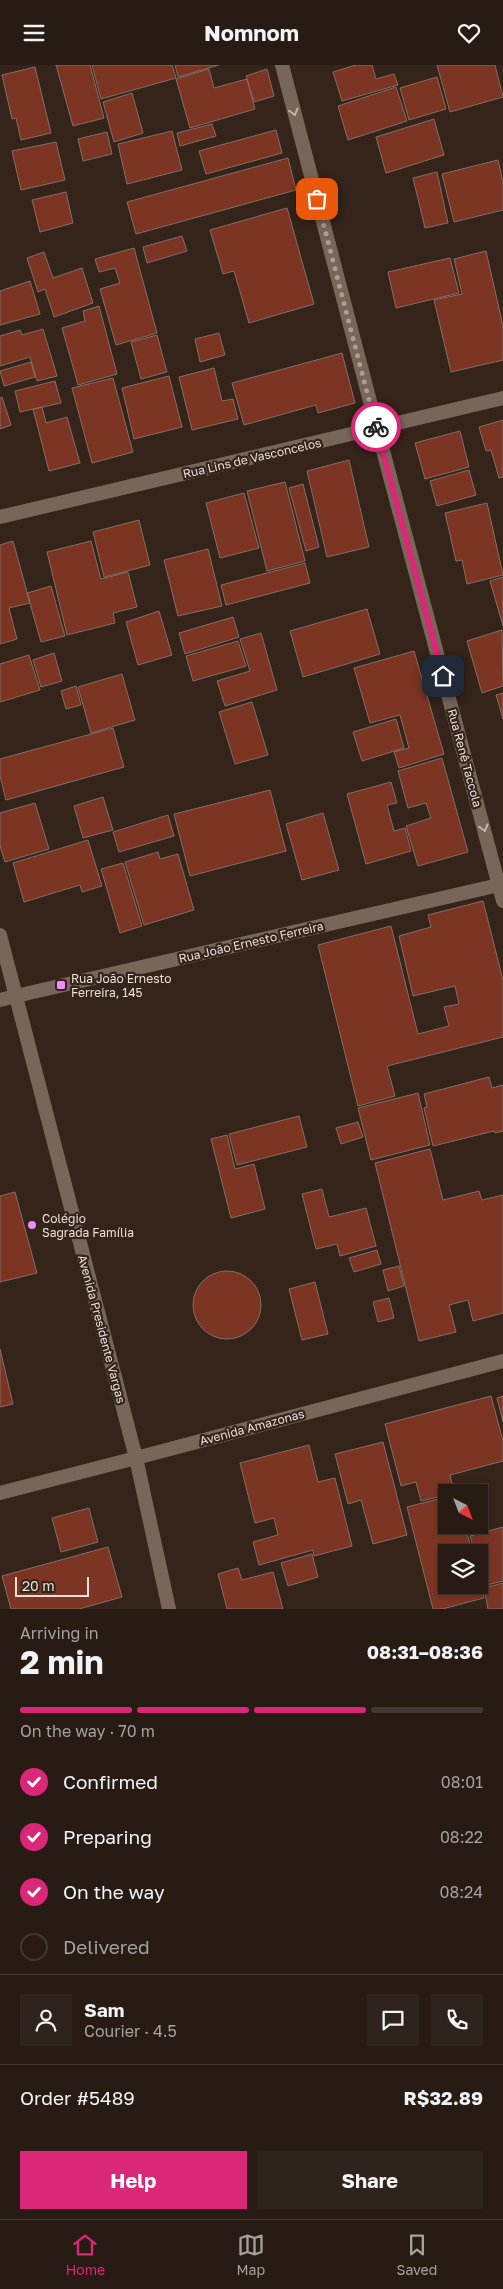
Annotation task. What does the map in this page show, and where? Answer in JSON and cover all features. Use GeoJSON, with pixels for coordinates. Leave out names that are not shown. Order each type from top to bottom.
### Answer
{"type":"FeatureCollection","features":[{"type":"Feature","properties":{"kind":"street","name":"Rua Renê Taccola"},"geometry":{"type":"LineString","coordinates":[[282,65],[376,428],[501,885],[503,901]]}},
{"type":"Feature","properties":{"kind":"street","name":"Rua Lins de Vasconcelos"},"geometry":{"type":"LineString","coordinates":[[0,517],[503,399]]}},
{"type":"Feature","properties":{"kind":"street","name":"Rua João Ernesto Ferreira"},"geometry":{"type":"LineString","coordinates":[[0,999],[501,885]]}},
{"type":"Feature","properties":{"kind":"street","name":"Avenida Presidente Vargas"},"geometry":{"type":"LineString","coordinates":[[0,935],[136,1457],[169,1609]]}},
{"type":"Feature","properties":{"kind":"street","name":"Avenida Amazonas"},"geometry":{"type":"LineString","coordinates":[[0,1493],[503,1361]]}},
{"type":"Feature","properties":{"kind":"building"},"geometry":{"type":"Polygon","coordinates":[[[56,65],[90,65],[104,118],[73,126],[56,65]]]}},
{"type":"Feature","properties":{"kind":"building"},"geometry":{"type":"Polygon","coordinates":[[[92,65],[172,65],[176,78],[101,99],[92,65]]]}},
{"type":"Feature","properties":{"kind":"building"},"geometry":{"type":"Polygon","coordinates":[[[175,65],[219,65],[178,77],[175,65]]]}},
{"type":"Feature","properties":{"kind":"building"},"geometry":{"type":"Polygon","coordinates":[[[356,65],[372,65],[376,79],[394,74],[398,85],[342,101],[333,72],[356,65]]]}},
{"type":"Feature","properties":{"kind":"building"},"geometry":{"type":"Polygon","coordinates":[[[437,65],[495,65],[503,97],[450,112],[437,65]]]}},
{"type":"Feature","properties":{"kind":"building"},"geometry":{"type":"Polygon","coordinates":[[[35,67],[51,133],[21,140],[16,118],[12,119],[2,75],[35,67]]]}},
{"type":"Feature","properties":{"kind":"building"},"geometry":{"type":"Polygon","coordinates":[[[209,69],[214,88],[247,79],[255,109],[190,128],[176,79],[209,69]]]}},
{"type":"Feature","properties":{"kind":"building"},"geometry":{"type":"Polygon","coordinates":[[[267,69],[274,96],[254,102],[246,76],[267,69]]]}},
{"type":"Feature","properties":{"kind":"building"},"geometry":{"type":"Polygon","coordinates":[[[437,77],[446,109],[409,120],[400,88],[437,77]]]}},
{"type":"Feature","properties":{"kind":"building"},"geometry":{"type":"Polygon","coordinates":[[[396,87],[407,121],[348,140],[338,106],[396,87]]]}},
{"type":"Feature","properties":{"kind":"building"},"geometry":{"type":"Polygon","coordinates":[[[132,93],[143,133],[114,142],[103,102],[132,93]]]}},
{"type":"Feature","properties":{"kind":"building"},"geometry":{"type":"Polygon","coordinates":[[[434,119],[444,155],[386,173],[376,137],[434,119]]]}},
{"type":"Feature","properties":{"kind":"building"},"geometry":{"type":"Polygon","coordinates":[[[212,124],[216,136],[180,146],[177,133],[212,124]]]}},
{"type":"Feature","properties":{"kind":"building"},"geometry":{"type":"Polygon","coordinates":[[[276,130],[282,153],[206,174],[199,151],[276,130]]]}},
{"type":"Feature","properties":{"kind":"building"},"geometry":{"type":"Polygon","coordinates":[[[172,131],[182,170],[127,184],[118,144],[172,131]]]}},
{"type":"Feature","properties":{"kind":"building"},"geometry":{"type":"Polygon","coordinates":[[[107,132],[112,154],[83,161],[78,139],[107,132]]]}},
{"type":"Feature","properties":{"kind":"building"},"geometry":{"type":"Polygon","coordinates":[[[56,142],[65,180],[21,190],[12,151],[56,142]]]}},
{"type":"Feature","properties":{"kind":"building"},"geometry":{"type":"Polygon","coordinates":[[[288,158],[296,190],[136,234],[127,202],[288,158]]]}},
{"type":"Feature","properties":{"kind":"building"},"geometry":{"type":"Polygon","coordinates":[[[498,160],[503,182],[503,210],[454,222],[442,174],[498,160]]]}},
{"type":"Feature","properties":{"kind":"building"},"geometry":{"type":"Polygon","coordinates":[[[437,172],[448,223],[425,228],[413,178],[437,172]]]}},
{"type":"Feature","properties":{"kind":"building"},"geometry":{"type":"Polygon","coordinates":[[[66,192],[73,223],[40,232],[32,200],[66,192]]]}},
{"type":"Feature","properties":{"kind":"building"},"geometry":{"type":"Polygon","coordinates":[[[287,208],[314,304],[249,323],[234,271],[223,274],[210,230],[287,208]]]}},
{"type":"Feature","properties":{"kind":"building"},"geometry":{"type":"Polygon","coordinates":[[[182,236],[187,251],[147,263],[143,247],[182,236]]]}},
{"type":"Feature","properties":{"kind":"building"},"geometry":{"type":"Polygon","coordinates":[[[134,248],[157,333],[116,345],[100,289],[120,283],[115,268],[99,272],[95,259],[134,248]]]}},
{"type":"Feature","properties":{"kind":"building"},"geometry":{"type":"Polygon","coordinates":[[[486,251],[503,326],[503,360],[451,372],[434,300],[462,294],[454,259],[486,251]]]}},
{"type":"Feature","properties":{"kind":"building"},"geometry":{"type":"Polygon","coordinates":[[[44,252],[53,278],[82,268],[93,303],[54,317],[45,289],[38,292],[27,258],[44,252]]]}},
{"type":"Feature","properties":{"kind":"building"},"geometry":{"type":"Polygon","coordinates":[[[450,258],[459,293],[396,308],[388,272],[450,258]]]}},
{"type":"Feature","properties":{"kind":"building"},"geometry":{"type":"Polygon","coordinates":[[[30,281],[40,314],[0,325],[0,291],[30,281]]]}},
{"type":"Feature","properties":{"kind":"building"},"geometry":{"type":"Polygon","coordinates":[[[99,306],[117,374],[78,385],[62,328],[85,321],[83,311],[99,306]]]}},
{"type":"Feature","properties":{"kind":"building"},"geometry":{"type":"Polygon","coordinates":[[[43,329],[57,376],[37,381],[30,357],[0,366],[0,336],[20,330],[22,335],[43,329]]]}},
{"type":"Feature","properties":{"kind":"building"},"geometry":{"type":"Polygon","coordinates":[[[219,333],[225,355],[200,362],[195,339],[219,333]]]}},
{"type":"Feature","properties":{"kind":"building"},"geometry":{"type":"Polygon","coordinates":[[[157,335],[167,372],[141,379],[131,342],[157,335]]]}},
{"type":"Feature","properties":{"kind":"building"},"geometry":{"type":"Polygon","coordinates":[[[342,353],[355,403],[318,413],[316,405],[244,425],[232,383],[342,353]]]}},
{"type":"Feature","properties":{"kind":"building"},"geometry":{"type":"Polygon","coordinates":[[[31,362],[35,377],[4,386],[0,371],[31,362]]]}},
{"type":"Feature","properties":{"kind":"building"},"geometry":{"type":"Polygon","coordinates":[[[214,368],[222,401],[233,399],[238,419],[192,430],[179,377],[214,368]]]}},
{"type":"Feature","properties":{"kind":"building"},"geometry":{"type":"Polygon","coordinates":[[[169,376],[182,427],[134,439],[122,388],[169,376]]]}},
{"type":"Feature","properties":{"kind":"building"},"geometry":{"type":"Polygon","coordinates":[[[113,378],[133,452],[92,463],[72,388],[113,378]]]}},
{"type":"Feature","properties":{"kind":"building"},"geometry":{"type":"Polygon","coordinates":[[[55,381],[61,403],[20,412],[15,391],[55,381]]]}},
{"type":"Feature","properties":{"kind":"building"},"geometry":{"type":"Polygon","coordinates":[[[2,397],[11,425],[0,429],[0,398],[2,397]]]}},
{"type":"Feature","properties":{"kind":"building"},"geometry":{"type":"Polygon","coordinates":[[[42,407],[46,423],[67,417],[80,463],[49,471],[33,409],[42,407]]]}},
{"type":"Feature","properties":{"kind":"building"},"geometry":{"type":"Polygon","coordinates":[[[503,420],[503,477],[499,478],[491,450],[486,451],[479,427],[503,420]]]}},
{"type":"Feature","properties":{"kind":"building"},"geometry":{"type":"Polygon","coordinates":[[[460,431],[469,467],[425,479],[415,443],[460,431]]]}},
{"type":"Feature","properties":{"kind":"building"},"geometry":{"type":"Polygon","coordinates":[[[349,460],[369,547],[327,557],[307,471],[349,460]]]}},
{"type":"Feature","properties":{"kind":"building"},"geometry":{"type":"Polygon","coordinates":[[[469,470],[476,495],[437,506],[430,481],[469,470]]]}},
{"type":"Feature","properties":{"kind":"building"},"geometry":{"type":"Polygon","coordinates":[[[285,482],[305,561],[267,571],[247,491],[285,482]]]}},
{"type":"Feature","properties":{"kind":"building"},"geometry":{"type":"Polygon","coordinates":[[[303,484],[319,547],[306,551],[289,488],[303,484]]]}},
{"type":"Feature","properties":{"kind":"building"},"geometry":{"type":"Polygon","coordinates":[[[244,493],[259,548],[220,558],[206,503],[244,493]]]}},
{"type":"Feature","properties":{"kind":"building"},"geometry":{"type":"Polygon","coordinates":[[[487,503],[503,575],[467,584],[462,560],[456,561],[445,513],[487,503]]]}},
{"type":"Feature","properties":{"kind":"building"},"geometry":{"type":"Polygon","coordinates":[[[139,520],[150,565],[104,577],[93,532],[139,520]]]}},
{"type":"Feature","properties":{"kind":"building"},"geometry":{"type":"Polygon","coordinates":[[[13,541],[30,603],[9,608],[17,639],[0,644],[0,545],[13,541]]]}},
{"type":"Feature","properties":{"kind":"building"},"geometry":{"type":"Polygon","coordinates":[[[91,541],[101,579],[128,572],[137,607],[113,613],[115,623],[67,635],[47,552],[91,541]]]}},
{"type":"Feature","properties":{"kind":"building"},"geometry":{"type":"Polygon","coordinates":[[[208,549],[222,606],[178,616],[164,560],[208,549]]]}},
{"type":"Feature","properties":{"kind":"building"},"geometry":{"type":"Polygon","coordinates":[[[305,563],[310,583],[226,605],[221,585],[305,563]]]}},
{"type":"Feature","properties":{"kind":"building"},"geometry":{"type":"Polygon","coordinates":[[[503,577],[503,626],[490,581],[503,577]]]}},
{"type":"Feature","properties":{"kind":"building"},"geometry":{"type":"Polygon","coordinates":[[[51,586],[65,636],[41,642],[27,593],[51,586]]]}},
{"type":"Feature","properties":{"kind":"building"},"geometry":{"type":"Polygon","coordinates":[[[367,609],[380,654],[303,677],[290,631],[367,609]]]}},
{"type":"Feature","properties":{"kind":"building"},"geometry":{"type":"Polygon","coordinates":[[[159,611],[172,655],[138,665],[126,622],[159,611]]]}},
{"type":"Feature","properties":{"kind":"building"},"geometry":{"type":"Polygon","coordinates":[[[233,617],[239,637],[185,654],[179,633],[233,617]]]}},
{"type":"Feature","properties":{"kind":"building"},"geometry":{"type":"Polygon","coordinates":[[[502,630],[503,686],[482,693],[467,641],[502,630]]]}},
{"type":"Feature","properties":{"kind":"building"},"geometry":{"type":"Polygon","coordinates":[[[261,633],[277,690],[225,706],[217,681],[250,671],[240,639],[261,633]]]}},
{"type":"Feature","properties":{"kind":"building"},"geometry":{"type":"Polygon","coordinates":[[[238,641],[246,666],[193,681],[186,656],[238,641]]]}},
{"type":"Feature","properties":{"kind":"building"},"geometry":{"type":"Polygon","coordinates":[[[414,651],[444,754],[399,768],[394,752],[409,748],[400,715],[370,723],[354,668],[414,651]]]}},
{"type":"Feature","properties":{"kind":"building"},"geometry":{"type":"Polygon","coordinates":[[[54,653],[62,681],[41,687],[33,660],[54,653]]]}},
{"type":"Feature","properties":{"kind":"building"},"geometry":{"type":"Polygon","coordinates":[[[29,655],[40,690],[0,702],[0,664],[29,655]]]}},
{"type":"Feature","properties":{"kind":"building"},"geometry":{"type":"Polygon","coordinates":[[[122,674],[135,720],[91,733],[78,687],[122,674]]]}},
{"type":"Feature","properties":{"kind":"building"},"geometry":{"type":"Polygon","coordinates":[[[76,686],[81,705],[66,709],[61,691],[76,686]]]}},
{"type":"Feature","properties":{"kind":"building"},"geometry":{"type":"Polygon","coordinates":[[[503,693],[503,719],[496,695],[503,693]]]}},
{"type":"Feature","properties":{"kind":"building"},"geometry":{"type":"Polygon","coordinates":[[[252,702],[268,755],[235,764],[219,712],[252,702]]]}},
{"type":"Feature","properties":{"kind":"building"},"geometry":{"type":"Polygon","coordinates":[[[396,719],[404,748],[362,761],[353,732],[396,719]]]}},
{"type":"Feature","properties":{"kind":"building"},"geometry":{"type":"Polygon","coordinates":[[[113,728],[124,767],[6,800],[0,776],[0,759],[113,728]]]}},
{"type":"Feature","properties":{"kind":"building"},"geometry":{"type":"Polygon","coordinates":[[[442,758],[468,852],[418,866],[406,826],[431,818],[426,803],[408,808],[398,771],[442,758]]]}},
{"type":"Feature","properties":{"kind":"building"},"geometry":{"type":"Polygon","coordinates":[[[391,782],[397,803],[387,805],[394,831],[405,828],[411,851],[366,864],[347,794],[391,782]]]}},
{"type":"Feature","properties":{"kind":"building"},"geometry":{"type":"Polygon","coordinates":[[[270,790],[286,851],[190,876],[174,814],[270,790]]]}},
{"type":"Feature","properties":{"kind":"building"},"geometry":{"type":"Polygon","coordinates":[[[103,797],[113,830],[83,838],[74,806],[103,797]]]}},
{"type":"Feature","properties":{"kind":"building"},"geometry":{"type":"Polygon","coordinates":[[[35,803],[49,849],[5,862],[0,846],[0,813],[35,803]]]}},
{"type":"Feature","properties":{"kind":"building"},"geometry":{"type":"Polygon","coordinates":[[[323,813],[339,870],[302,880],[286,824],[323,813]]]}},
{"type":"Feature","properties":{"kind":"building"},"geometry":{"type":"Polygon","coordinates":[[[168,815],[174,836],[119,852],[113,832],[168,815]]]}},
{"type":"Feature","properties":{"kind":"building"},"geometry":{"type":"Polygon","coordinates":[[[88,840],[102,886],[82,892],[80,885],[24,902],[13,863],[88,840]]]}},
{"type":"Feature","properties":{"kind":"building"},"geometry":{"type":"Polygon","coordinates":[[[158,852],[160,859],[178,854],[194,910],[144,925],[125,862],[158,852]]]}},
{"type":"Feature","properties":{"kind":"building"},"geometry":{"type":"Polygon","coordinates":[[[123,863],[142,926],[120,933],[101,869],[123,863]]]}},
{"type":"Feature","properties":{"kind":"building"},"geometry":{"type":"Polygon","coordinates":[[[483,901],[503,980],[503,1037],[387,1066],[395,1096],[358,1106],[318,945],[391,926],[418,1034],[449,1026],[444,1007],[459,1004],[455,986],[413,996],[399,936],[431,927],[428,915],[483,901]]]}},
{"type":"Feature","properties":{"kind":"building"},"geometry":{"type":"Polygon","coordinates":[[[489,1077],[492,1088],[503,1085],[503,1131],[495,1133],[494,1131],[433,1146],[424,1108],[427,1107],[424,1094],[489,1077]]]}},
{"type":"Feature","properties":{"kind":"building"},"geometry":{"type":"Polygon","coordinates":[[[418,1093],[430,1145],[371,1160],[358,1108],[418,1093]]]}},
{"type":"Feature","properties":{"kind":"building"},"geometry":{"type":"Polygon","coordinates":[[[299,1116],[307,1147],[237,1165],[229,1134],[299,1116]]]}},
{"type":"Feature","properties":{"kind":"building"},"geometry":{"type":"Polygon","coordinates":[[[358,1122],[363,1137],[341,1144],[336,1128],[358,1122]]]}},
{"type":"Feature","properties":{"kind":"building"},"geometry":{"type":"Polygon","coordinates":[[[227,1135],[235,1169],[254,1164],[265,1209],[231,1218],[211,1139],[227,1135]]]}},
{"type":"Feature","properties":{"kind":"building"},"geometry":{"type":"Polygon","coordinates":[[[430,1149],[443,1200],[479,1191],[482,1200],[503,1195],[503,1313],[473,1321],[468,1300],[449,1305],[456,1332],[419,1341],[375,1163],[430,1149]]]}},
{"type":"Feature","properties":{"kind":"building"},"geometry":{"type":"Polygon","coordinates":[[[322,1189],[329,1217],[366,1208],[376,1246],[340,1256],[337,1244],[316,1249],[302,1194],[322,1189]]]}},
{"type":"Feature","properties":{"kind":"building"},"geometry":{"type":"Polygon","coordinates":[[[15,1192],[37,1273],[0,1282],[0,1196],[15,1192]]]}},
{"type":"Feature","properties":{"kind":"building"},"geometry":{"type":"Polygon","coordinates":[[[377,1250],[381,1264],[354,1272],[349,1258],[377,1250]]]}},
{"type":"Feature","properties":{"kind":"building"},"geometry":{"type":"Polygon","coordinates":[[[399,1266],[404,1286],[388,1291],[383,1270],[399,1266]]]}},
{"type":"Feature","properties":{"kind":"building"},"geometry":{"type":"Polygon","coordinates":[[[227,1271],[240,1274],[251,1281],[258,1292],[261,1305],[258,1318],[251,1329],[240,1336],[227,1339],[214,1336],[203,1329],[196,1318],[193,1305],[196,1292],[203,1281],[214,1274],[227,1271]]]}},
{"type":"Feature","properties":{"kind":"building"},"geometry":{"type":"Polygon","coordinates":[[[315,1282],[328,1334],[302,1340],[289,1289],[315,1282]]]}},
{"type":"Feature","properties":{"kind":"building"},"geometry":{"type":"Polygon","coordinates":[[[389,1298],[394,1318],[378,1322],[373,1302],[389,1298]]]}},
{"type":"Feature","properties":{"kind":"building"},"geometry":{"type":"Polygon","coordinates":[[[0,1349],[13,1404],[0,1407],[0,1349]]]}},
{"type":"Feature","properties":{"kind":"building"},"geometry":{"type":"Polygon","coordinates":[[[491,1396],[503,1441],[503,1461],[450,1475],[452,1484],[438,1484],[438,1497],[421,1501],[416,1482],[401,1486],[385,1424],[491,1396]]]}},
{"type":"Feature","properties":{"kind":"building"},"geometry":{"type":"Polygon","coordinates":[[[503,1396],[503,1422],[497,1398],[503,1396]]]}},
{"type":"Feature","properties":{"kind":"building"},"geometry":{"type":"Polygon","coordinates":[[[383,1442],[407,1535],[373,1544],[361,1500],[348,1504],[335,1454],[383,1442]]]}},
{"type":"Feature","properties":{"kind":"building"},"geometry":{"type":"Polygon","coordinates":[[[309,1445],[318,1482],[335,1478],[352,1546],[314,1556],[313,1550],[259,1565],[253,1542],[278,1535],[274,1518],[255,1523],[240,1463],[309,1445]]]}},
{"type":"Feature","properties":{"kind":"building"},"geometry":{"type":"Polygon","coordinates":[[[438,1499],[438,1534],[467,1534],[470,1544],[438,1544],[438,1594],[483,1594],[484,1598],[442,1609],[433,1609],[407,1507],[438,1499]]]}},
{"type":"Feature","properties":{"kind":"building"},"geometry":{"type":"Polygon","coordinates":[[[89,1508],[98,1542],[61,1552],[52,1518],[89,1508]]]}},
{"type":"Feature","properties":{"kind":"building"},"geometry":{"type":"Polygon","coordinates":[[[503,1527],[503,1581],[488,1585],[488,1544],[472,1544],[470,1536],[488,1534],[488,1531],[503,1527]]]}},
{"type":"Feature","properties":{"kind":"building"},"geometry":{"type":"Polygon","coordinates":[[[108,1547],[122,1597],[79,1609],[11,1609],[2,1576],[108,1547]]]}},
{"type":"Feature","properties":{"kind":"building"},"geometry":{"type":"Polygon","coordinates":[[[312,1554],[318,1577],[288,1586],[281,1563],[312,1554]]]}},
{"type":"Feature","properties":{"kind":"building"},"geometry":{"type":"Polygon","coordinates":[[[238,1568],[242,1580],[273,1572],[283,1609],[227,1609],[218,1574],[238,1568]]]}},
{"type":"Feature","properties":{"kind":"building"},"geometry":{"type":"Polygon","coordinates":[[[503,1583],[503,1609],[488,1609],[485,1594],[488,1594],[488,1587],[503,1583]]]}},
{"type":"Feature","properties":{"kind":"way so far"},"geometry":{"type":"LineString","coordinates":[[317,199],[376,427]]}},
{"type":"Feature","properties":{"kind":"place","name":"Rua João Ernesto Ferreira, 145"},"geometry":{"type":"Point","coordinates":[61,985]}},
{"type":"Feature","properties":{"kind":"place","name":"Colégio Sagrada Família"},"geometry":{"type":"Point","coordinates":[32,1225]}},
{"type":"Feature","properties":{"kind":"route"},"geometry":{"type":"LineString","coordinates":[[376,427],[443,676]]}}]}
